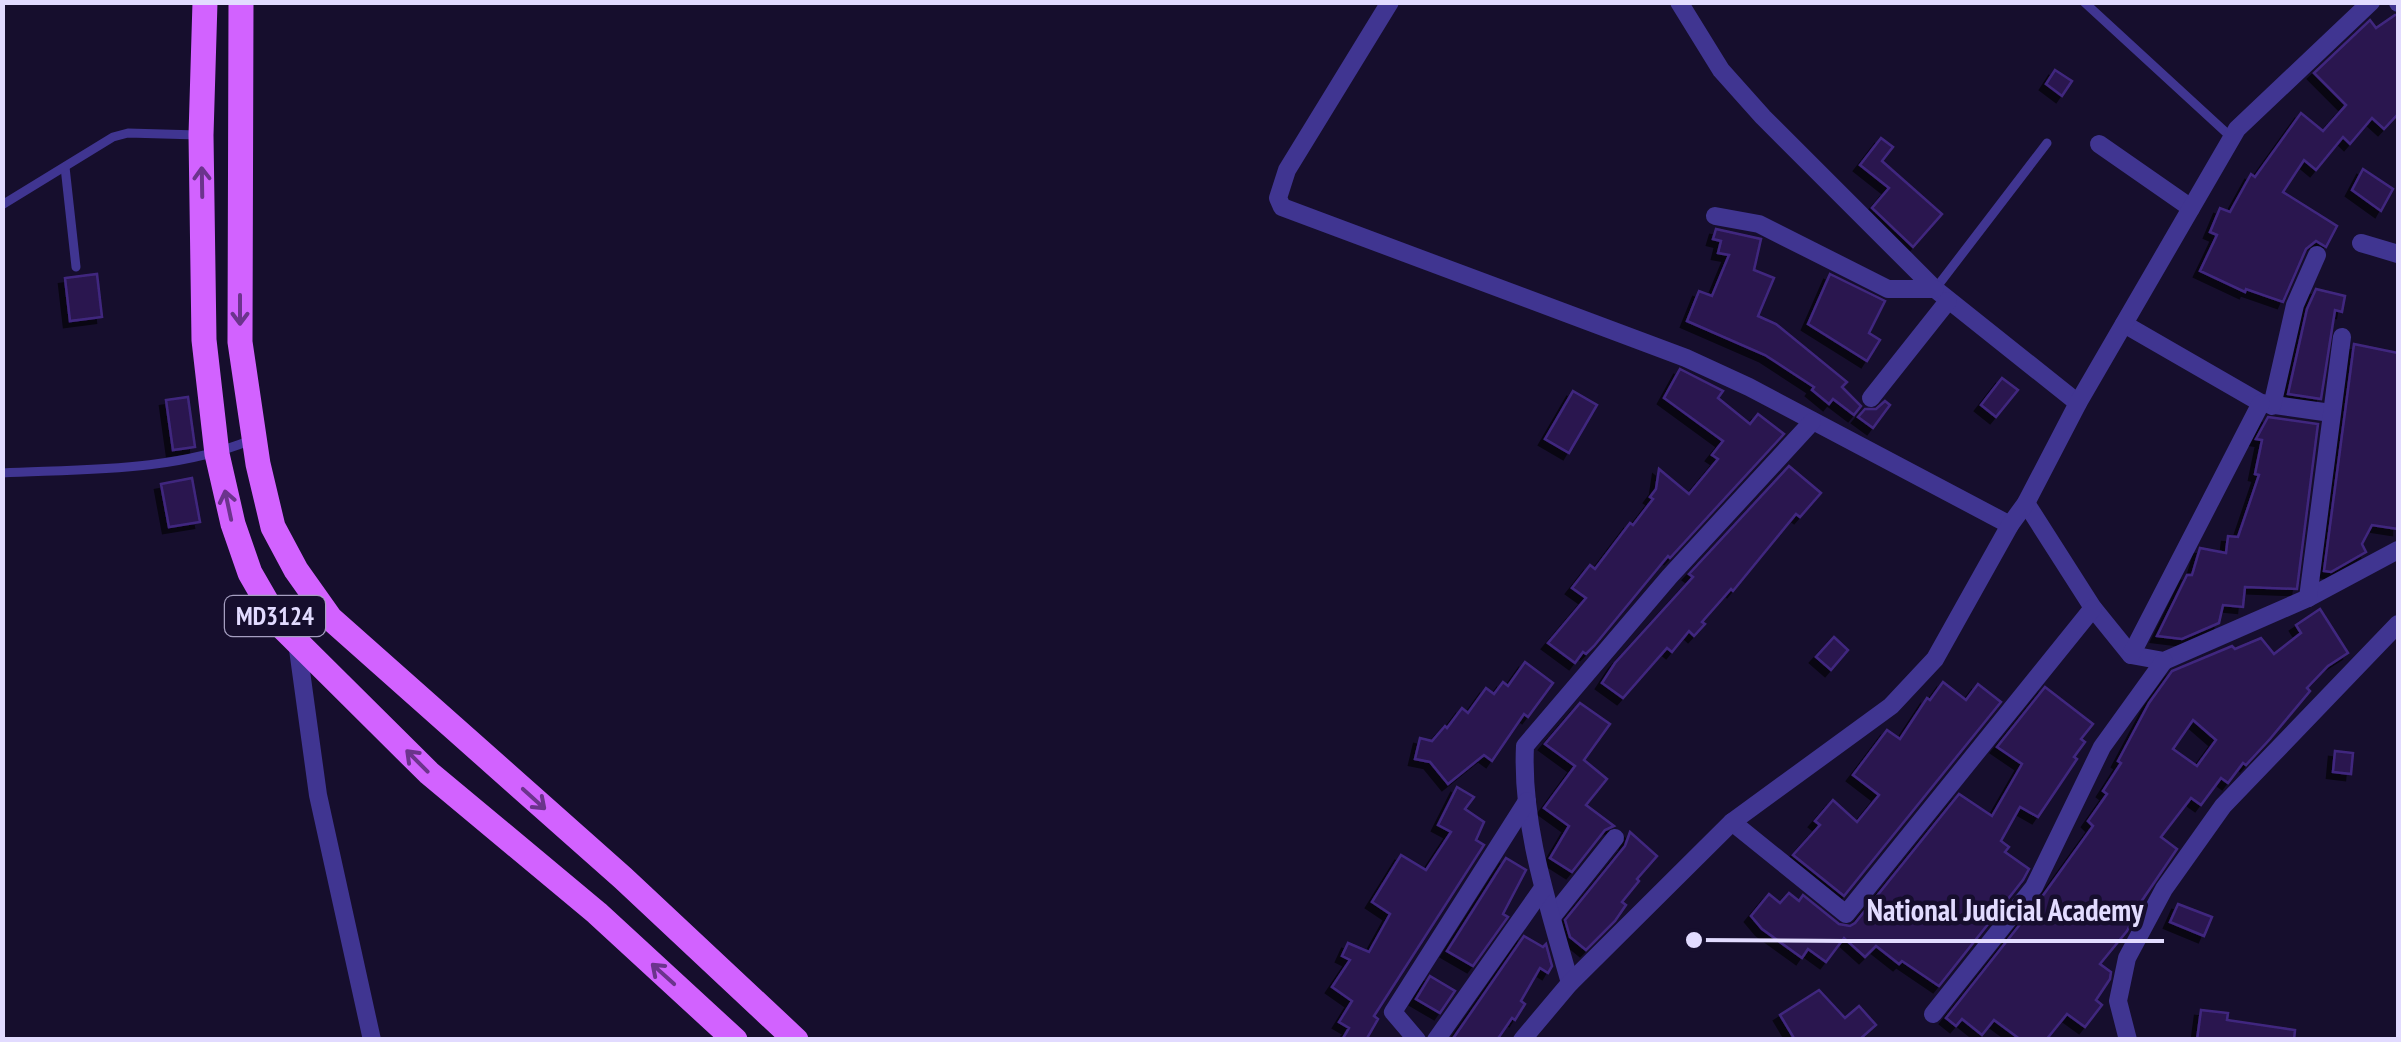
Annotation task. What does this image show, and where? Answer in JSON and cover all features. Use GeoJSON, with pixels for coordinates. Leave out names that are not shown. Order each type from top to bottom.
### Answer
{"type":"FeatureCollection","features":[{"type":"Feature","properties":{"kind":"main road","name":"MD3124"},"geometry":{"type":"LineString","coordinates":[[205,2],[201,135],[204,340],[217,454],[232,524],[250,573],[280,625],[429,773],[597,913],[735,1040]]}},
{"type":"Feature","properties":{"kind":"main road","name":"MD3124"},"geometry":{"type":"LineString","coordinates":[[241,2],[240,342],[254,439],[273,527],[296,570],[330,618],[623,878],[796,1040]]}},
{"type":"Feature","properties":{"kind":"street"},"geometry":{"type":"LineString","coordinates":[[1390,2],[1287,170],[1278,198],[1282,206],[1686,358],[2010,525]]}},
{"type":"Feature","properties":{"kind":"street"},"geometry":{"type":"LineString","coordinates":[[1679,2],[1721,70],[1744,97],[1942,295],[2078,403]]}},
{"type":"Feature","properties":{"kind":"street"},"geometry":{"type":"LineString","coordinates":[[1522,1040],[1570,983],[1732,822],[1891,706],[1935,659],[2237,129],[2371,2]]}},
{"type":"Feature","properties":{"kind":"street"},"geometry":{"type":"LineString","coordinates":[[2100,144],[2192,208]]}},
{"type":"Feature","properties":{"kind":"street"},"geometry":{"type":"LineString","coordinates":[[1714,216],[1759,224],[1888,288],[1942,295]]}},
{"type":"Feature","properties":{"kind":"street"},"geometry":{"type":"LineString","coordinates":[[2360,242],[2398,254]]}},
{"type":"Feature","properties":{"kind":"street"},"geometry":{"type":"LineString","coordinates":[[2131,655],[2266,404],[2316,255]]}},
{"type":"Feature","properties":{"kind":"street"},"geometry":{"type":"LineString","coordinates":[[1871,398],[1942,295]]}},
{"type":"Feature","properties":{"kind":"street"},"geometry":{"type":"LineString","coordinates":[[2124,324],[2266,404],[2331,412]]}},
{"type":"Feature","properties":{"kind":"street"},"geometry":{"type":"LineString","coordinates":[[2308,598],[2342,337]]}},
{"type":"Feature","properties":{"kind":"street"},"geometry":{"type":"LineString","coordinates":[[1570,983],[1543,888],[1523,774],[1525,746],[1670,576],[1812,422]]}},
{"type":"Feature","properties":{"kind":"street"},"geometry":{"type":"LineString","coordinates":[[2026,503],[2092,608],[2131,655],[2164,661]]}},
{"type":"Feature","properties":{"kind":"street"},"geometry":{"type":"LineString","coordinates":[[1933,1014],[2034,887],[2102,747],[2164,661],[2308,598],[2398,549]]}},
{"type":"Feature","properties":{"kind":"street"},"geometry":{"type":"LineString","coordinates":[[1732,822],[1846,914],[2092,608]]}},
{"type":"Feature","properties":{"kind":"street"},"geometry":{"type":"LineString","coordinates":[[2128,1040],[2118,1002],[2128,958],[2164,890],[2223,806],[2398,624]]}},
{"type":"Feature","properties":{"kind":"street"},"geometry":{"type":"LineString","coordinates":[[296,642],[318,795],[372,1040]]}},
{"type":"Feature","properties":{"kind":"street"},"geometry":{"type":"LineString","coordinates":[[1417,1040],[1393,1012],[1527,800]]}},
{"type":"Feature","properties":{"kind":"street"},"geometry":{"type":"LineString","coordinates":[[1552,917],[1615,838]]}},
{"type":"Feature","properties":{"kind":"street"},"geometry":{"type":"LineString","coordinates":[[1436,1040],[1543,888]]}},
{"type":"Feature","properties":{"kind":"lane"},"geometry":{"type":"LineString","coordinates":[[2084,2],[2232,138]]}},
{"type":"Feature","properties":{"kind":"lane"},"geometry":{"type":"LineString","coordinates":[[2,205],[113,137],[128,133],[201,135]]}},
{"type":"Feature","properties":{"kind":"lane"},"geometry":{"type":"LineString","coordinates":[[1942,295],[2047,143]]}},
{"type":"Feature","properties":{"kind":"lane"},"geometry":{"type":"LineString","coordinates":[[65,167],[76,267]]}},
{"type":"Feature","properties":{"kind":"lane"},"geometry":{"type":"LineString","coordinates":[[2,473],[140,466],[217,454],[254,439]]}},
{"type":"Feature","properties":{"kind":"building"},"geometry":{"type":"Polygon","coordinates":[[[2395,15],[2398,114],[2384,129],[2372,118],[2350,144],[2343,137],[2316,170],[2304,160],[2283,192],[2337,226],[2326,247],[2316,241],[2306,249],[2283,302],[2246,289],[2245,292],[2200,271],[2217,235],[2210,232],[2220,208],[2230,212],[2251,174],[2255,177],[2301,113],[2323,131],[2346,105],[2314,73],[2370,20],[2376,28],[2395,15]]]}},
{"type":"Feature","properties":{"kind":"building"},"geometry":{"type":"Polygon","coordinates":[[[2055,70],[2072,81],[2062,96],[2046,84],[2055,70]]]}},
{"type":"Feature","properties":{"kind":"building"},"geometry":{"type":"Polygon","coordinates":[[[1881,138],[1893,147],[1882,161],[1942,214],[1913,247],[1872,208],[1889,188],[1860,165],[1881,138]]]}},
{"type":"Feature","properties":{"kind":"building"},"geometry":{"type":"Polygon","coordinates":[[[2363,169],[2393,189],[2381,211],[2352,190],[2363,169]]]}},
{"type":"Feature","properties":{"kind":"building"},"geometry":{"type":"Polygon","coordinates":[[[1716,229],[1761,239],[1754,270],[1774,278],[1758,316],[1776,324],[1847,382],[1842,387],[1861,406],[1854,415],[1833,399],[1829,404],[1812,390],[1814,387],[1765,355],[1687,321],[1699,291],[1712,296],[1729,255],[1718,253],[1721,241],[1713,239],[1716,229]]]}},
{"type":"Feature","properties":{"kind":"building"},"geometry":{"type":"Polygon","coordinates":[[[97,274],[102,317],[70,321],[65,278],[97,274]]]}},
{"type":"Feature","properties":{"kind":"building"},"geometry":{"type":"Polygon","coordinates":[[[1830,274],[1885,301],[1869,333],[1880,340],[1867,361],[1808,324],[1830,274]]]}},
{"type":"Feature","properties":{"kind":"building"},"geometry":{"type":"Polygon","coordinates":[[[2316,289],[2345,296],[2342,312],[2335,310],[2321,399],[2288,394],[2307,309],[2316,289]]]}},
{"type":"Feature","properties":{"kind":"building"},"geometry":{"type":"Polygon","coordinates":[[[2354,344],[2398,353],[2398,529],[2372,525],[2362,544],[2366,552],[2331,572],[2324,571],[2354,344]]]}},
{"type":"Feature","properties":{"kind":"building"},"geometry":{"type":"Polygon","coordinates":[[[1680,369],[1723,391],[1718,398],[1750,424],[1758,414],[1784,434],[1668,556],[1594,646],[1575,663],[1548,643],[1586,598],[1572,588],[1590,565],[1595,569],[1653,499],[1650,497],[1656,489],[1659,469],[1689,494],[1718,459],[1712,455],[1723,441],[1664,398],[1680,369]]]}},
{"type":"Feature","properties":{"kind":"building"},"geometry":{"type":"Polygon","coordinates":[[[2002,378],[2018,390],[1996,417],[1981,405],[2002,378]]]}},
{"type":"Feature","properties":{"kind":"building"},"geometry":{"type":"Polygon","coordinates":[[[1573,391],[1597,405],[1569,453],[1545,439],[1573,391]]]}},
{"type":"Feature","properties":{"kind":"building"},"geometry":{"type":"Polygon","coordinates":[[[188,397],[195,447],[173,450],[166,400],[188,397]]]}},
{"type":"Feature","properties":{"kind":"building"},"geometry":{"type":"Polygon","coordinates":[[[1885,401],[1890,405],[1873,428],[1858,417],[1865,409],[1876,409],[1885,401]]]}},
{"type":"Feature","properties":{"kind":"building"},"geometry":{"type":"Polygon","coordinates":[[[2268,417],[2318,424],[2297,589],[2245,587],[2243,607],[2223,605],[2219,623],[2182,639],[2157,636],[2187,575],[2192,575],[2200,548],[2226,553],[2228,536],[2238,537],[2259,475],[2255,474],[2262,440],[2256,439],[2268,417]]]}},
{"type":"Feature","properties":{"kind":"building"},"geometry":{"type":"Polygon","coordinates":[[[1789,466],[1821,493],[1800,517],[1796,514],[1694,636],[1689,631],[1672,652],[1667,648],[1623,698],[1602,683],[1615,663],[1693,577],[1689,574],[1789,466]]]}},
{"type":"Feature","properties":{"kind":"building"},"geometry":{"type":"Polygon","coordinates":[[[192,478],[200,522],[169,527],[161,484],[192,478]]]}},
{"type":"Feature","properties":{"kind":"building"},"geometry":{"type":"Polygon","coordinates":[[[2320,609],[2348,653],[2328,666],[2307,688],[2310,691],[2228,783],[2221,778],[2201,805],[2191,798],[2161,837],[2177,849],[2141,902],[2127,931],[2100,964],[2111,972],[2110,979],[2096,1000],[2102,1005],[2085,1027],[2067,1014],[2046,1040],[2021,1040],[1994,1020],[1982,1035],[1962,1019],[1956,1026],[1946,1018],[2093,826],[2088,821],[2107,794],[2103,791],[2121,763],[2118,761],[2149,703],[2172,671],[2261,638],[2274,654],[2301,633],[2296,625],[2320,609]],[[2193,720],[2173,749],[2197,766],[2216,740],[2193,720]]]}},
{"type":"Feature","properties":{"kind":"building"},"geometry":{"type":"Polygon","coordinates":[[[1834,637],[1848,650],[1831,670],[1816,657],[1834,637]]]}},
{"type":"Feature","properties":{"kind":"building"},"geometry":{"type":"Polygon","coordinates":[[[1525,662],[1553,683],[1528,717],[1524,714],[1492,761],[1484,755],[1448,784],[1430,762],[1415,759],[1420,738],[1432,741],[1462,708],[1468,713],[1486,688],[1494,694],[1503,682],[1508,686],[1525,662]]]}},
{"type":"Feature","properties":{"kind":"building"},"geometry":{"type":"Polygon","coordinates":[[[1943,682],[1966,700],[1978,684],[2001,702],[1844,896],[1793,855],[1820,825],[1815,821],[1833,800],[1857,822],[1879,795],[1853,775],[1887,730],[1900,739],[1927,698],[1930,700],[1943,682]]]}},
{"type":"Feature","properties":{"kind":"building"},"geometry":{"type":"Polygon","coordinates":[[[2045,687],[2093,724],[2081,739],[2085,742],[2074,757],[2077,759],[2038,817],[2020,807],[2001,841],[2009,847],[2005,852],[2029,869],[1939,986],[1876,946],[1865,957],[1844,938],[1826,962],[1808,949],[1802,958],[1762,929],[1751,916],[1769,894],[1780,903],[1789,893],[1799,901],[1803,895],[1839,924],[1855,923],[1959,794],[1992,816],[2022,764],[1997,747],[2045,687]]]}},
{"type":"Feature","properties":{"kind":"building"},"geometry":{"type":"Polygon","coordinates":[[[1580,703],[1610,724],[1584,760],[1607,779],[1586,805],[1614,826],[1605,830],[1572,872],[1550,858],[1569,826],[1544,808],[1575,766],[1545,744],[1580,703]]]}},
{"type":"Feature","properties":{"kind":"building"},"geometry":{"type":"Polygon","coordinates":[[[2335,751],[2353,753],[2351,774],[2333,772],[2335,751]]]}},
{"type":"Feature","properties":{"kind":"building"},"geometry":{"type":"Polygon","coordinates":[[[1457,787],[1474,797],[1465,809],[1484,822],[1476,840],[1484,845],[1374,1016],[1378,1019],[1366,1040],[1342,1040],[1349,1028],[1339,1022],[1352,1001],[1332,987],[1350,960],[1342,956],[1348,943],[1369,952],[1390,914],[1372,902],[1401,855],[1426,870],[1451,832],[1438,825],[1457,787]]]}},
{"type":"Feature","properties":{"kind":"building"},"geometry":{"type":"Polygon","coordinates":[[[1630,832],[1657,856],[1622,902],[1626,905],[1615,921],[1586,950],[1570,937],[1565,920],[1625,846],[1630,832]]]}},
{"type":"Feature","properties":{"kind":"building"},"geometry":{"type":"Polygon","coordinates":[[[1506,858],[1526,870],[1503,914],[1508,917],[1473,966],[1447,951],[1506,858]]]}},
{"type":"Feature","properties":{"kind":"building"},"geometry":{"type":"Polygon","coordinates":[[[2178,904],[2212,917],[2204,936],[2170,922],[2178,904]]]}},
{"type":"Feature","properties":{"kind":"building"},"geometry":{"type":"Polygon","coordinates":[[[1524,936],[1543,947],[1546,944],[1552,966],[1548,973],[1540,968],[1521,1001],[1525,1004],[1497,1040],[1452,1040],[1524,936]]]}},
{"type":"Feature","properties":{"kind":"building"},"geometry":{"type":"Polygon","coordinates":[[[1430,976],[1455,991],[1440,1013],[1416,999],[1430,976]]]}},
{"type":"Feature","properties":{"kind":"building"},"geometry":{"type":"Polygon","coordinates":[[[1819,990],[1845,1018],[1859,1006],[1876,1025],[1859,1040],[1795,1040],[1780,1015],[1819,990]]]}},
{"type":"Feature","properties":{"kind":"building"},"geometry":{"type":"Polygon","coordinates":[[[2201,1010],[2228,1013],[2227,1020],[2295,1030],[2294,1040],[2197,1040],[2201,1010]]]}},
{"type":"Feature","properties":{"kind":"place","name":"National Judicial Academy"},"geometry":{"type":"Point","coordinates":[1694,940]}}]}
